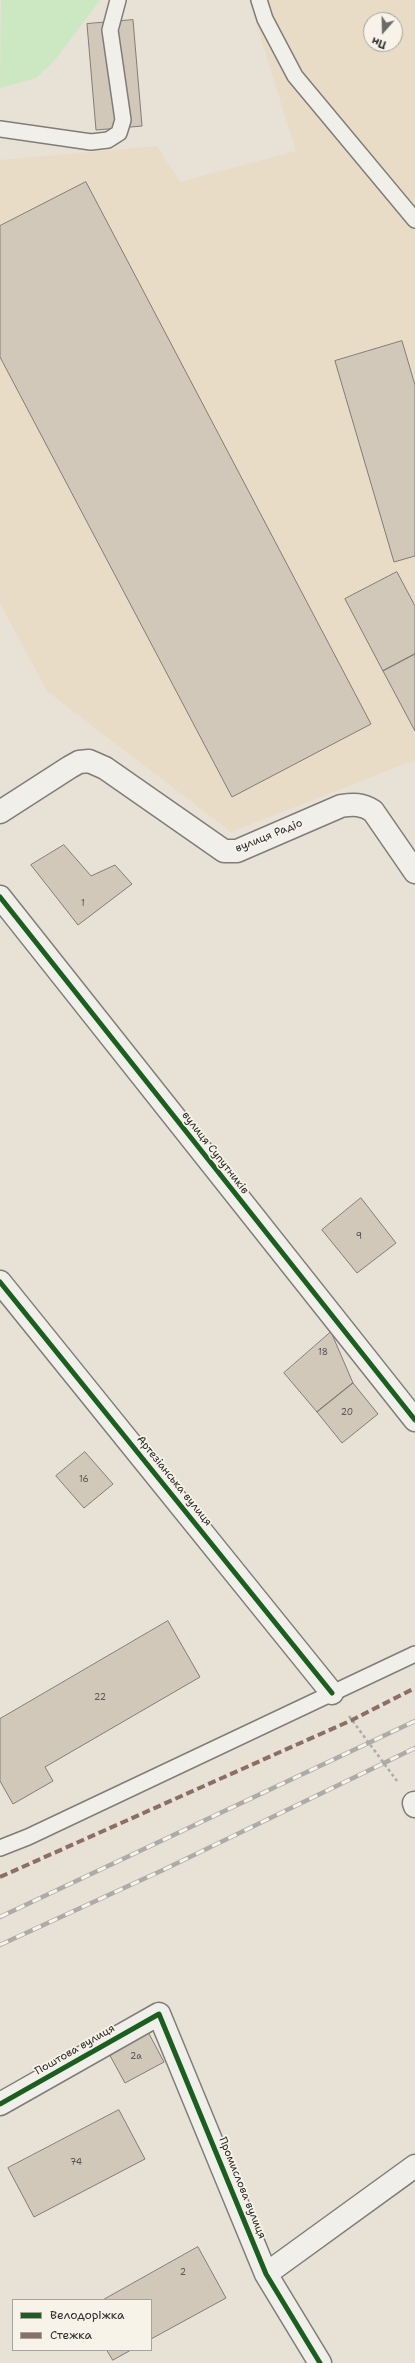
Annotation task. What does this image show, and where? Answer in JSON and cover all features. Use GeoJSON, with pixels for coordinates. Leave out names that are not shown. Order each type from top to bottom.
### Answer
{"type":"FeatureCollection","features":[{"type":"Feature","properties":{"kind":"street","name":"вулиця Радіо"},"geometry":{"type":"LineString","coordinates":[[0,812],[70,767],[79,762],[89,761],[119,777],[224,851],[230,852],[237,851],[341,806],[353,804],[365,806],[373,811],[415,872]]}},
{"type":"Feature","properties":{"kind":"street","name":"вулиця Супутників"},"geometry":{"type":"LineString","coordinates":[[0,898],[415,1420]]}},
{"type":"Feature","properties":{"kind":"street","name":"Артезіанська вулиця"},"geometry":{"type":"LineString","coordinates":[[0,1282],[332,1693]]}},
{"type":"Feature","properties":{"kind":"street","name":"Поштова вулиця"},"geometry":{"type":"LineString","coordinates":[[0,2104],[159,2014]]}},
{"type":"Feature","properties":{"kind":"street","name":"Промислова вулиця"},"geometry":{"type":"LineString","coordinates":[[159,2014],[266,2274],[320,2363]]}},
{"type":"Feature","properties":{"kind":"street"},"geometry":{"type":"LineString","coordinates":[[266,2274],[415,2166]]}},
{"type":"Feature","properties":{"kind":"lane"},"geometry":{"type":"LineString","coordinates":[[0,129],[91,142],[108,140],[119,133],[123,120],[110,30],[118,0]]}},
{"type":"Feature","properties":{"kind":"lane"},"geometry":{"type":"LineString","coordinates":[[259,0],[265,19],[294,76],[415,220]]}},
{"type":"Feature","properties":{"kind":"lane"},"geometry":{"type":"LineString","coordinates":[[0,1848],[28,1838],[415,1654]]}},
{"type":"Feature","properties":{"kind":"path"},"geometry":{"type":"LineString","coordinates":[[332,1693],[414,1804]]}},
{"type":"Feature","properties":{"kind":"shaded area"},"geometry":{"type":"Polygon","coordinates":[[[249,0],[415,0],[415,760],[231,832],[47,691],[0,603],[0,160],[157,146],[180,182],[296,151],[249,0]]]}},
{"type":"Feature","properties":{"kind":"green space"},"geometry":{"type":"Polygon","coordinates":[[[1,0],[100,0],[55,60],[36,78],[0,88],[1,0]]]}},
{"type":"Feature","properties":{"kind":"building"},"geometry":{"type":"Polygon","coordinates":[[[133,20],[142,126],[96,130],[87,24],[133,20]]]}},
{"type":"Feature","properties":{"kind":"building"},"geometry":{"type":"Polygon","coordinates":[[[86,182],[371,724],[232,797],[0,357],[0,226],[86,182]]]}},
{"type":"Feature","properties":{"kind":"building"},"geometry":{"type":"Polygon","coordinates":[[[402,341],[415,385],[415,556],[394,562],[335,361],[402,341]]]}},
{"type":"Feature","properties":{"kind":"building"},"geometry":{"type":"Polygon","coordinates":[[[397,572],[415,606],[415,654],[383,671],[345,599],[397,572]]]}},
{"type":"Feature","properties":{"kind":"building"},"geometry":{"type":"Polygon","coordinates":[[[415,654],[415,731],[383,671],[415,654]]]}},
{"type":"Feature","properties":{"kind":"building"},"geometry":{"type":"Polygon","coordinates":[[[64,845],[91,876],[115,865],[132,884],[78,925],[31,865],[64,845]]]}},
{"type":"Feature","properties":{"kind":"building"},"geometry":{"type":"Polygon","coordinates":[[[361,1198],[396,1243],[357,1273],[322,1230],[361,1198]]]}},
{"type":"Feature","properties":{"kind":"building"},"geometry":{"type":"Polygon","coordinates":[[[331,1332],[353,1383],[317,1412],[284,1373],[331,1332]]]}},
{"type":"Feature","properties":{"kind":"building"},"geometry":{"type":"Polygon","coordinates":[[[353,1383],[378,1414],[342,1443],[317,1412],[353,1383]]]}},
{"type":"Feature","properties":{"kind":"building"},"geometry":{"type":"Polygon","coordinates":[[[85,1452],[113,1484],[84,1508],[56,1476],[85,1452]]]}},
{"type":"Feature","properties":{"kind":"building"},"geometry":{"type":"Polygon","coordinates":[[[168,1621],[200,1677],[45,1767],[53,1781],[13,1804],[0,1781],[0,1719],[168,1621]]]}},
{"type":"Feature","properties":{"kind":"building"},"geometry":{"type":"Polygon","coordinates":[[[147,2030],[164,2062],[125,2083],[108,2052],[147,2030]]]}},
{"type":"Feature","properties":{"kind":"building"},"geometry":{"type":"Polygon","coordinates":[[[119,2110],[145,2159],[34,2217],[8,2168],[119,2110]]]}},
{"type":"Feature","properties":{"kind":"building"},"geometry":{"type":"Polygon","coordinates":[[[198,2247],[226,2298],[152,2338],[152,2299],[105,2299],[198,2247]]]}},
{"type":"Feature","properties":{"kind":"building"},"geometry":{"type":"Polygon","coordinates":[[[108,2351],[129,2351],[113,2360],[108,2351]]]}},
{"type":"Feature","properties":{"kind":"railway"},"geometry":{"type":"LineString","coordinates":[[0,1917],[415,1721]]}},
{"type":"Feature","properties":{"kind":"railway"},"geometry":{"type":"LineString","coordinates":[[0,1945],[163,1870],[415,1748]]}},
{"type":"Feature","properties":{"kind":"marked path"},"geometry":{"type":"LineString","coordinates":[[0,1877],[352,1720],[415,1688]]}},
{"type":"Feature","properties":{"kind":"cycle path"},"geometry":{"type":"LineString","coordinates":[[0,897],[415,1420]]}},
{"type":"Feature","properties":{"kind":"cycle path"},"geometry":{"type":"LineString","coordinates":[[0,1282],[332,1693]]}},
{"type":"Feature","properties":{"kind":"cycle path"},"geometry":{"type":"LineString","coordinates":[[0,2104],[159,2014],[266,2274],[320,2363]]}}]}
